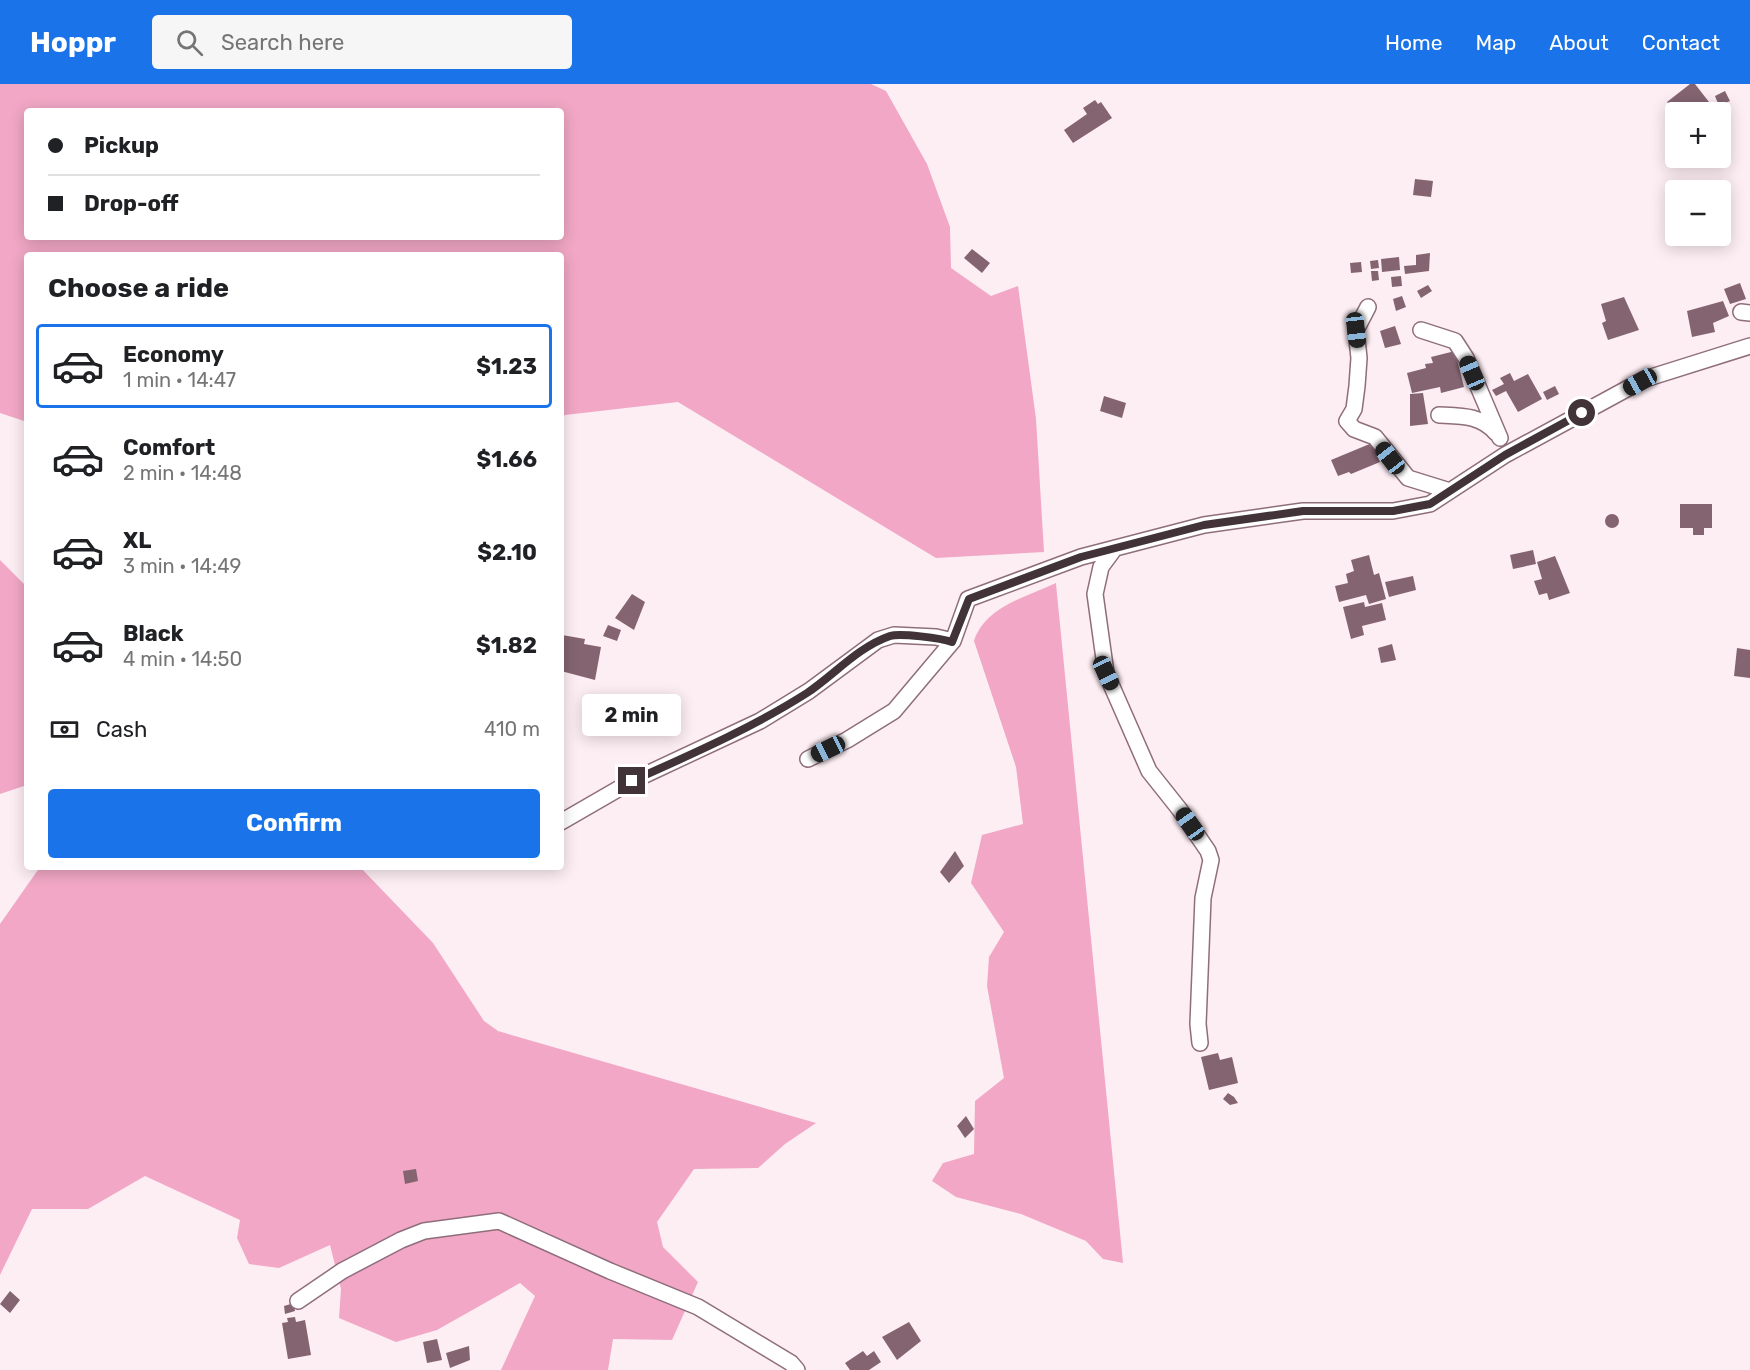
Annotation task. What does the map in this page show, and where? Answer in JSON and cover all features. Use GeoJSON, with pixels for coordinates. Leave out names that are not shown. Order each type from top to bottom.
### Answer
{"type":"FeatureCollection","features":[{"type":"Feature","properties":{"kind":"street"},"geometry":{"type":"LineString","coordinates":[[1368,307],[1356,330],[1359,358],[1357,386],[1354,409],[1347,421],[1354,429],[1375,437],[1408,478],[1450,491]]}},
{"type":"Feature","properties":{"kind":"street"},"geometry":{"type":"LineString","coordinates":[[1421,330],[1455,341],[1466,358],[1500,438]]}},
{"type":"Feature","properties":{"kind":"street"},"geometry":{"type":"LineString","coordinates":[[808,759],[847,740],[894,711],[952,642],[969,599],[1081,557],[1204,525],[1303,511],[1393,511],[1430,504],[1510,452],[1645,379],[1750,346]]}},
{"type":"Feature","properties":{"kind":"street"},"geometry":{"type":"LineString","coordinates":[[1439,415],[1468,416],[1488,424],[1510,452]]}},
{"type":"Feature","properties":{"kind":"street"},"geometry":{"type":"LineString","coordinates":[[1115,548],[1101,567],[1095,594],[1106,673],[1149,771],[1186,818],[1208,851],[1211,860],[1203,898],[1198,1013],[1200,1043]]}},
{"type":"Feature","properties":{"kind":"street"},"geometry":{"type":"LineString","coordinates":[[564,820],[632,781],[760,721],[809,691],[878,640],[894,635],[936,637],[952,642]]}},
{"type":"Feature","properties":{"kind":"street"},"geometry":{"type":"LineString","coordinates":[[298,1301],[342,1270],[401,1240],[424,1231],[499,1221],[698,1307],[789,1368]]}},
{"type":"Feature","properties":{"kind":"shaded area"},"geometry":{"type":"Polygon","coordinates":[[[0,84],[871,84],[886,91],[927,164],[950,227],[951,268],[991,296],[1018,286],[1036,419],[1044,552],[936,558],[678,402],[564,416],[564,252],[24,252],[24,421],[0,413],[0,84]]]}},
{"type":"Feature","properties":{"kind":"shaded area"},"geometry":{"type":"Polygon","coordinates":[[[0,560],[24,584],[24,786],[0,794],[0,560]]]}},
{"type":"Feature","properties":{"kind":"shaded area"},"geometry":{"type":"Polygon","coordinates":[[[1056,583],[1123,1263],[1103,1259],[1086,1241],[1021,1214],[956,1197],[932,1181],[943,1163],[974,1154],[975,1101],[1004,1078],[987,986],[989,957],[1004,932],[971,883],[982,835],[1023,824],[1016,767],[974,641],[979,629],[997,611],[1056,583]]]}},
{"type":"Feature","properties":{"kind":"shaded area"},"geometry":{"type":"Polygon","coordinates":[[[38,870],[363,870],[433,943],[484,1021],[498,1031],[816,1123],[785,1144],[758,1168],[694,1169],[657,1222],[663,1247],[698,1282],[672,1340],[613,1339],[608,1370],[501,1370],[535,1296],[520,1283],[437,1330],[396,1342],[339,1318],[341,1289],[330,1245],[279,1268],[249,1264],[237,1238],[240,1220],[145,1176],[88,1209],[32,1209],[0,1275],[0,924],[38,870]]]}},
{"type":"Feature","properties":{"kind":"building"},"geometry":{"type":"Polygon","coordinates":[[[1690,84],[1695,84],[1709,102],[1667,102],[1690,84]]]}},
{"type":"Feature","properties":{"kind":"building"},"geometry":{"type":"Polygon","coordinates":[[[1725,91],[1730,101],[1717,102],[1715,96],[1725,91]]]}},
{"type":"Feature","properties":{"kind":"building"},"geometry":{"type":"Polygon","coordinates":[[[1095,100],[1098,104],[1101,102],[1112,118],[1073,143],[1064,130],[1087,114],[1083,108],[1095,100]]]}},
{"type":"Feature","properties":{"kind":"building"},"geometry":{"type":"Polygon","coordinates":[[[1415,179],[1433,181],[1431,197],[1413,195],[1415,179]]]}},
{"type":"Feature","properties":{"kind":"building"},"geometry":{"type":"Polygon","coordinates":[[[972,249],[990,263],[982,273],[964,258],[972,249]]]}},
{"type":"Feature","properties":{"kind":"building"},"geometry":{"type":"Polygon","coordinates":[[[1430,253],[1429,271],[1405,274],[1404,266],[1416,265],[1416,255],[1430,253]]]}},
{"type":"Feature","properties":{"kind":"building"},"geometry":{"type":"Polygon","coordinates":[[[1399,257],[1400,270],[1382,272],[1381,259],[1399,257]]]}},
{"type":"Feature","properties":{"kind":"building"},"geometry":{"type":"Polygon","coordinates":[[[1378,260],[1379,268],[1371,269],[1370,261],[1378,260]]]}},
{"type":"Feature","properties":{"kind":"building"},"geometry":{"type":"Polygon","coordinates":[[[1361,262],[1362,272],[1351,273],[1350,263],[1361,262]]]}},
{"type":"Feature","properties":{"kind":"building"},"geometry":{"type":"Polygon","coordinates":[[[1371,271],[1378,271],[1379,280],[1372,281],[1371,271]]]}},
{"type":"Feature","properties":{"kind":"building"},"geometry":{"type":"Polygon","coordinates":[[[1401,276],[1402,286],[1392,287],[1391,277],[1401,276]]]}},
{"type":"Feature","properties":{"kind":"building"},"geometry":{"type":"Polygon","coordinates":[[[1740,283],[1746,299],[1730,304],[1724,289],[1740,283]]]}},
{"type":"Feature","properties":{"kind":"building"},"geometry":{"type":"Polygon","coordinates":[[[1428,285],[1432,291],[1421,298],[1417,291],[1428,285]]]}},
{"type":"Feature","properties":{"kind":"building"},"geometry":{"type":"Polygon","coordinates":[[[1402,296],[1406,307],[1396,311],[1393,299],[1402,296]]]}},
{"type":"Feature","properties":{"kind":"building"},"geometry":{"type":"Polygon","coordinates":[[[1624,297],[1639,330],[1608,340],[1602,323],[1606,321],[1601,304],[1624,297]]]}},
{"type":"Feature","properties":{"kind":"building"},"geometry":{"type":"Polygon","coordinates":[[[1723,301],[1729,316],[1713,323],[1715,332],[1692,337],[1687,311],[1723,301]]]}},
{"type":"Feature","properties":{"kind":"building"},"geometry":{"type":"Polygon","coordinates":[[[1395,326],[1401,344],[1385,348],[1380,331],[1395,326]]]}},
{"type":"Feature","properties":{"kind":"building"},"geometry":{"type":"Polygon","coordinates":[[[1455,351],[1464,387],[1441,393],[1440,387],[1412,393],[1407,373],[1426,368],[1425,364],[1433,363],[1431,357],[1455,351]]]}},
{"type":"Feature","properties":{"kind":"building"},"geometry":{"type":"Polygon","coordinates":[[[1510,373],[1514,381],[1528,374],[1542,399],[1518,412],[1506,391],[1496,396],[1492,390],[1504,384],[1500,378],[1510,373]]]}},
{"type":"Feature","properties":{"kind":"building"},"geometry":{"type":"Polygon","coordinates":[[[1555,386],[1559,394],[1547,400],[1543,392],[1555,386]]]}},
{"type":"Feature","properties":{"kind":"building"},"geometry":{"type":"Polygon","coordinates":[[[1423,393],[1428,424],[1410,426],[1410,394],[1423,393]]]}},
{"type":"Feature","properties":{"kind":"building"},"geometry":{"type":"Polygon","coordinates":[[[1104,396],[1126,403],[1122,418],[1100,411],[1104,396]]]}},
{"type":"Feature","properties":{"kind":"building"},"geometry":{"type":"Polygon","coordinates":[[[1372,443],[1380,462],[1351,474],[1349,472],[1338,476],[1331,460],[1372,443]]]}},
{"type":"Feature","properties":{"kind":"building"},"geometry":{"type":"Polygon","coordinates":[[[1680,504],[1712,504],[1712,528],[1704,528],[1704,535],[1693,535],[1693,528],[1680,528],[1680,504]]]}},
{"type":"Feature","properties":{"kind":"building"},"geometry":{"type":"Polygon","coordinates":[[[1612,514],[1617,516],[1619,521],[1617,526],[1612,528],[1607,526],[1605,521],[1607,516],[1612,514]]]}},
{"type":"Feature","properties":{"kind":"building"},"geometry":{"type":"Polygon","coordinates":[[[1533,550],[1536,564],[1513,569],[1510,555],[1533,550]]]}},
{"type":"Feature","properties":{"kind":"building"},"geometry":{"type":"Polygon","coordinates":[[[1369,555],[1374,575],[1379,573],[1386,599],[1369,604],[1366,595],[1339,602],[1335,586],[1348,583],[1346,574],[1354,571],[1351,560],[1369,555]]]}},
{"type":"Feature","properties":{"kind":"building"},"geometry":{"type":"Polygon","coordinates":[[[1555,556],[1570,593],[1549,600],[1547,593],[1539,595],[1534,581],[1542,579],[1537,562],[1555,556]]]}},
{"type":"Feature","properties":{"kind":"building"},"geometry":{"type":"Polygon","coordinates":[[[1413,576],[1416,590],[1389,597],[1385,582],[1413,576]]]}},
{"type":"Feature","properties":{"kind":"building"},"geometry":{"type":"Polygon","coordinates":[[[632,594],[645,602],[634,630],[615,618],[632,594]]]}},
{"type":"Feature","properties":{"kind":"building"},"geometry":{"type":"Polygon","coordinates":[[[1364,602],[1365,607],[1382,603],[1386,620],[1362,626],[1364,635],[1351,639],[1343,607],[1364,602]]]}},
{"type":"Feature","properties":{"kind":"building"},"geometry":{"type":"Polygon","coordinates":[[[608,625],[621,630],[617,641],[603,636],[608,625]]]}},
{"type":"Feature","properties":{"kind":"building"},"geometry":{"type":"Polygon","coordinates":[[[564,635],[585,639],[584,644],[601,647],[595,680],[564,672],[564,635]]]}},
{"type":"Feature","properties":{"kind":"building"},"geometry":{"type":"Polygon","coordinates":[[[1392,644],[1396,660],[1381,663],[1378,648],[1392,644]]]}},
{"type":"Feature","properties":{"kind":"building"},"geometry":{"type":"Polygon","coordinates":[[[1737,648],[1750,650],[1750,678],[1734,676],[1737,648]]]}},
{"type":"Feature","properties":{"kind":"building"},"geometry":{"type":"Polygon","coordinates":[[[955,851],[964,866],[949,883],[940,872],[955,851]]]}},
{"type":"Feature","properties":{"kind":"building"},"geometry":{"type":"Polygon","coordinates":[[[1218,1053],[1220,1060],[1232,1057],[1238,1083],[1209,1090],[1201,1057],[1218,1053]]]}},
{"type":"Feature","properties":{"kind":"building"},"geometry":{"type":"Polygon","coordinates":[[[1228,1093],[1238,1103],[1230,1105],[1223,1099],[1228,1093]]]}},
{"type":"Feature","properties":{"kind":"building"},"geometry":{"type":"Polygon","coordinates":[[[966,1116],[974,1129],[965,1138],[957,1126],[966,1116]]]}},
{"type":"Feature","properties":{"kind":"building"},"geometry":{"type":"Polygon","coordinates":[[[416,1169],[418,1181],[405,1184],[403,1171],[416,1169]]]}},
{"type":"Feature","properties":{"kind":"building"},"geometry":{"type":"Polygon","coordinates":[[[10,1291],[20,1300],[10,1313],[0,1304],[10,1291]]]}},
{"type":"Feature","properties":{"kind":"building"},"geometry":{"type":"Polygon","coordinates":[[[294,1303],[295,1311],[285,1314],[284,1306],[294,1303]]]}},
{"type":"Feature","properties":{"kind":"building"},"geometry":{"type":"Polygon","coordinates":[[[295,1317],[296,1322],[305,1320],[311,1355],[288,1359],[282,1323],[288,1322],[287,1318],[295,1317]]]}},
{"type":"Feature","properties":{"kind":"building"},"geometry":{"type":"Polygon","coordinates":[[[909,1322],[921,1341],[897,1360],[882,1337],[909,1322]]]}},
{"type":"Feature","properties":{"kind":"building"},"geometry":{"type":"Polygon","coordinates":[[[437,1339],[442,1360],[427,1363],[423,1342],[437,1339]]]}},
{"type":"Feature","properties":{"kind":"building"},"geometry":{"type":"Polygon","coordinates":[[[469,1346],[470,1360],[450,1368],[446,1353],[469,1346]]]}},
{"type":"Feature","properties":{"kind":"building"},"geometry":{"type":"Polygon","coordinates":[[[863,1351],[867,1356],[874,1351],[881,1362],[869,1370],[850,1370],[845,1363],[863,1351]]]}},
{"type":"Feature","properties":{"kind":"route"},"geometry":{"type":"LineString","coordinates":[[632,781],[760,721],[809,691],[878,640],[894,635],[917,638],[936,637],[952,642],[969,599],[1081,557],[1204,525],[1303,511],[1393,511],[1430,504],[1505,455],[1582,413]]}}]}
